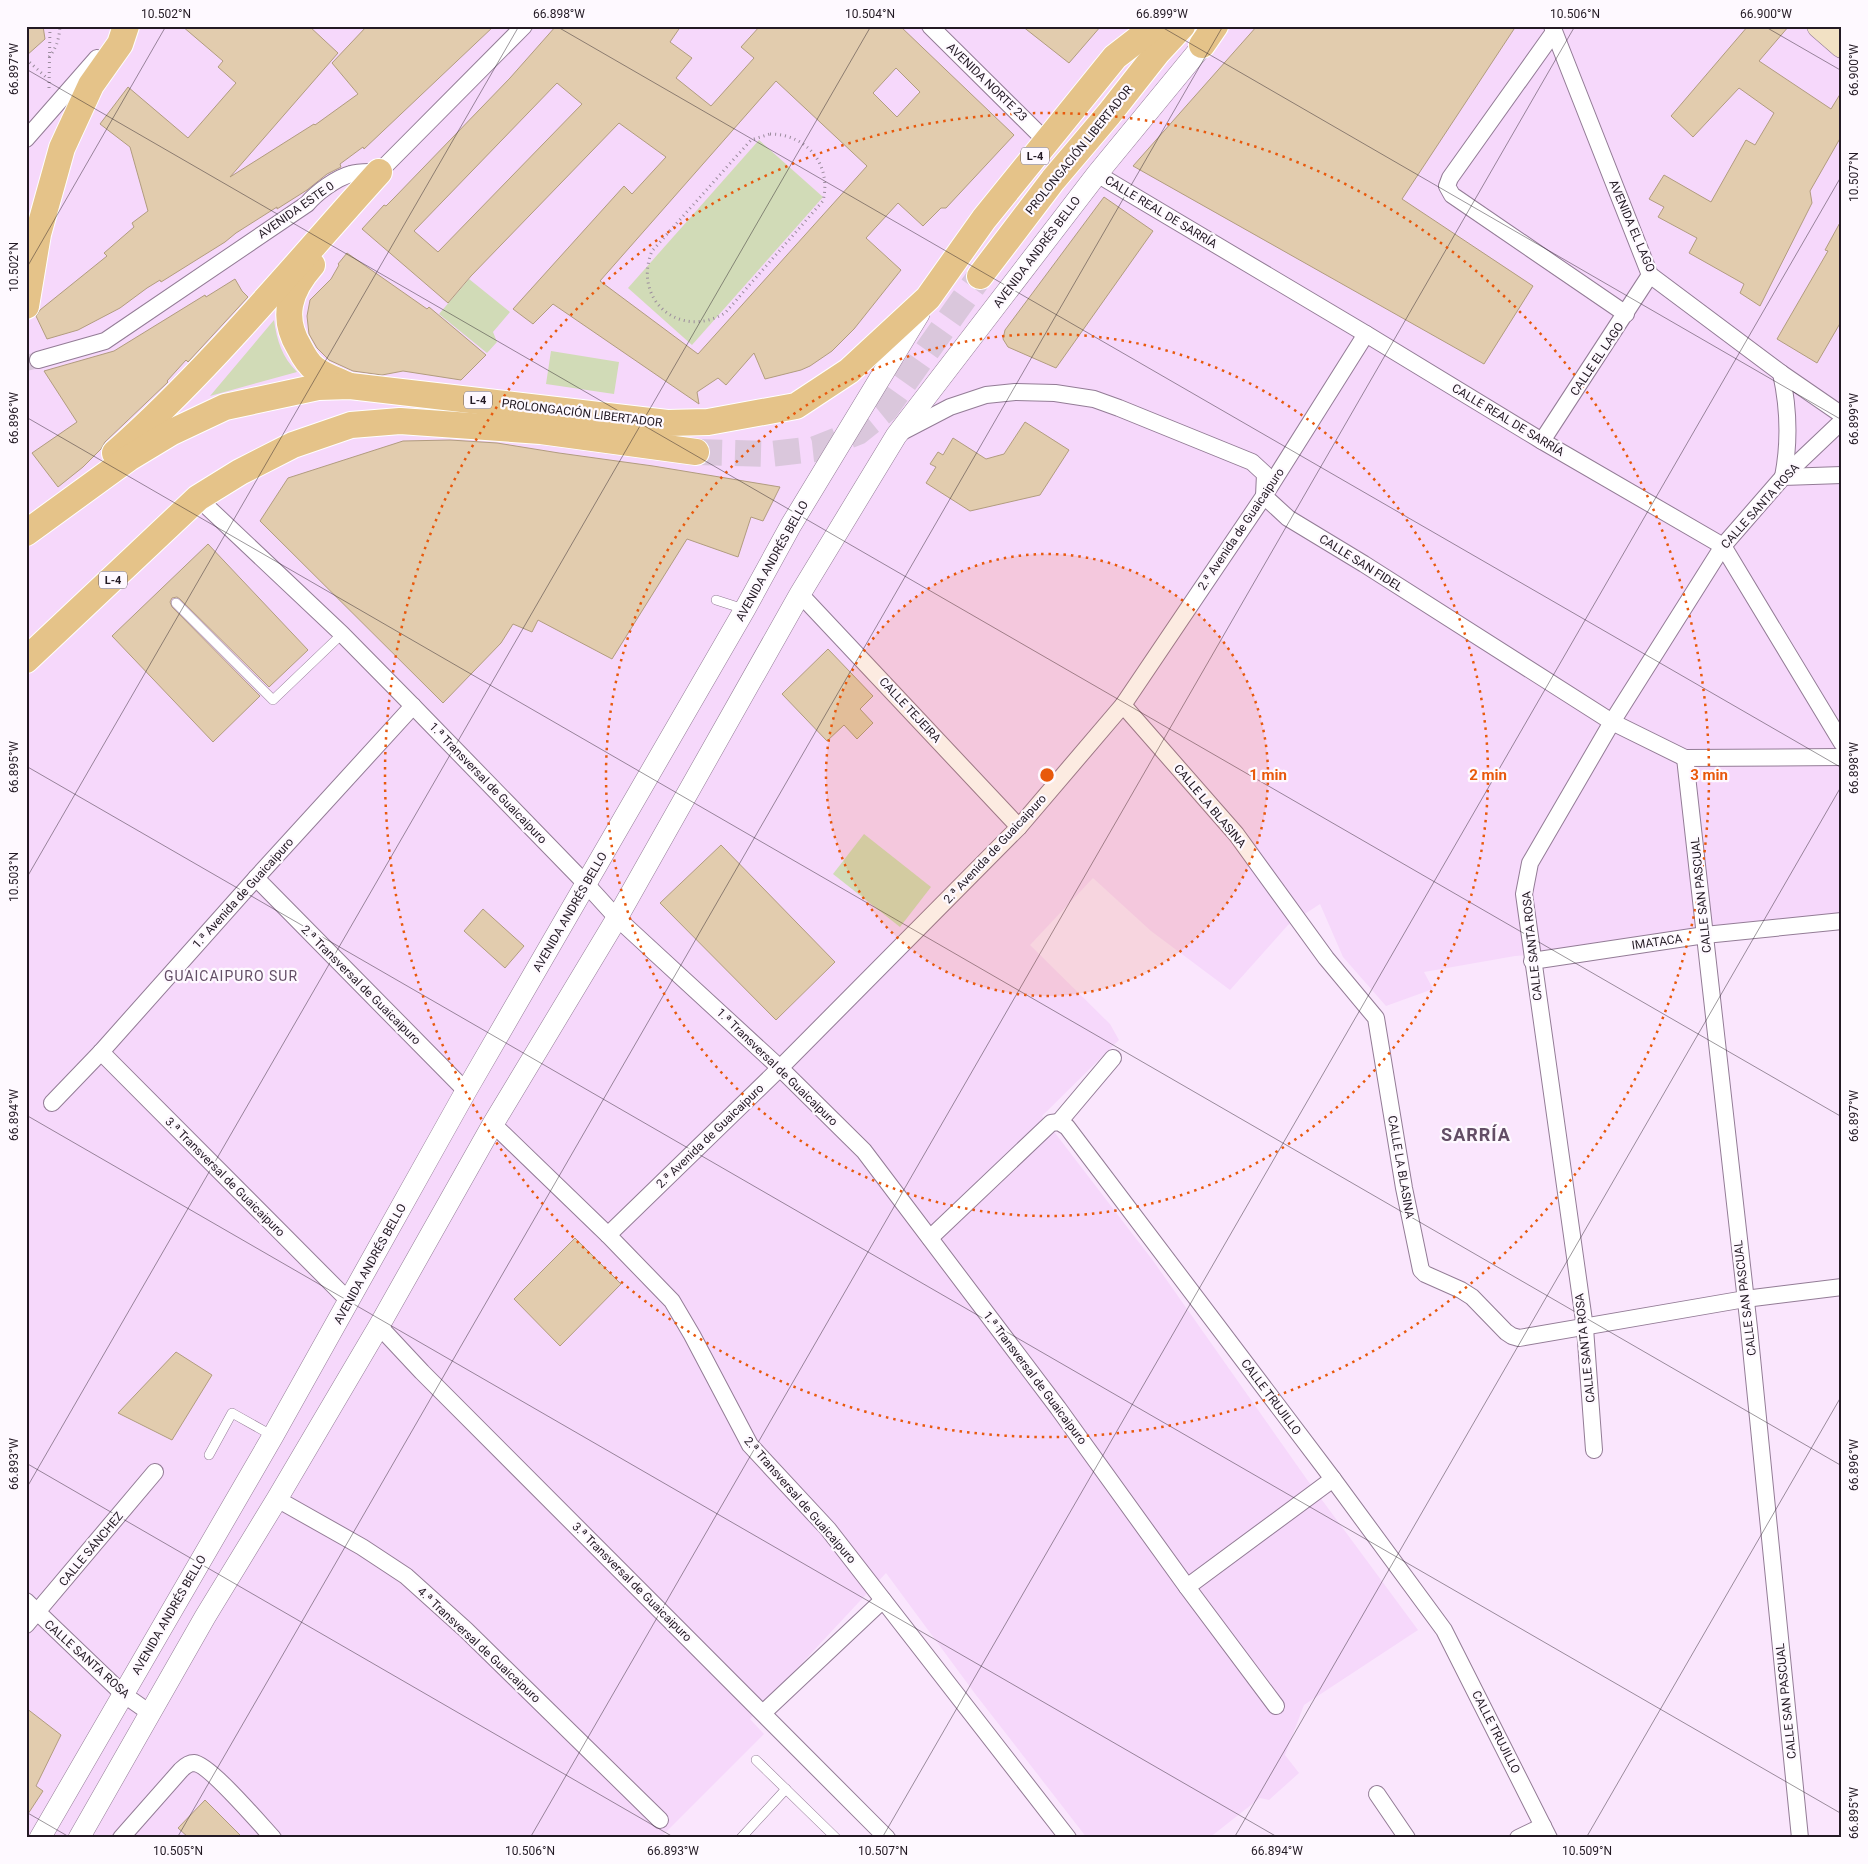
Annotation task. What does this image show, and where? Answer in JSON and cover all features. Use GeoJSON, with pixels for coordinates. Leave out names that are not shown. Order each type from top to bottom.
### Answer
{"type":"FeatureCollection","features":[{"type":"Feature","properties":{"kind":"main road"},"geometry":{"type":"LineString","coordinates":[[26,306],[38,234],[62,148],[91,85],[120,44],[125,26]]}},
{"type":"Feature","properties":{"kind":"main road","name":"AVENIDA ANDRÉS BELLO"},"geometry":{"type":"LineString","coordinates":[[928,298],[984,219],[1114,57],[1156,26]]}},
{"type":"Feature","properties":{"kind":"main road","name":"PROLONGACIÓN LIBERTADOR"},"geometry":{"type":"LineString","coordinates":[[980,276],[1052,180],[1109,114],[1157,53],[1182,26]]}},
{"type":"Feature","properties":{"kind":"main road"},"geometry":{"type":"LineString","coordinates":[[1820,26],[1842,46]]}},
{"type":"Feature","properties":{"kind":"main road"},"geometry":{"type":"LineString","coordinates":[[350,386],[315,369],[304,357],[289,326],[289,306],[302,277],[379,186],[379,172]]}},
{"type":"Feature","properties":{"kind":"main road","name":"L-4"},"geometry":{"type":"LineString","coordinates":[[26,532],[158,413],[217,352],[379,172]]}},
{"type":"Feature","properties":{"kind":"main road","name":"PROLONGACIÓN LIBERTADOR"},"geometry":{"type":"LineString","coordinates":[[26,532],[129,458],[172,432],[225,408],[318,387],[350,386],[667,423],[708,422],[796,406],[849,371],[928,298]]}},
{"type":"Feature","properties":{"kind":"main road","name":"PROLONGACIÓN LIBERTADOR"},"geometry":{"type":"LineString","coordinates":[[26,660],[198,498],[240,472],[293,445],[351,425],[400,421],[541,431],[696,452]]}},
{"type":"Feature","properties":{"kind":"street"},"geometry":{"type":"LineString","coordinates":[[26,139],[125,26]]}},
{"type":"Feature","properties":{"kind":"street"},"geometry":{"type":"LineString","coordinates":[[379,172],[524,26]]}},
{"type":"Feature","properties":{"kind":"street","name":"AVENIDA NORTE 23"},"geometry":{"type":"LineString","coordinates":[[930,26],[1043,138]]}},
{"type":"Feature","properties":{"kind":"street","name":"L-4"},"geometry":{"type":"LineString","coordinates":[[984,219],[1092,72],[1134,26]]}},
{"type":"Feature","properties":{"kind":"street","name":"AVENIDA ANDRÉS BELLO"},"geometry":{"type":"LineString","coordinates":[[79,1838],[205,1617],[277,1499],[493,1124],[617,918],[800,594],[896,436],[1097,174],[1208,36],[1219,26]]}},
{"type":"Feature","properties":{"kind":"street"},"geometry":{"type":"LineString","coordinates":[[1553,29],[1450,178],[1447,186],[1452,195],[1626,314]]}},
{"type":"Feature","properties":{"kind":"street","name":"AVENIDA EL LAGO"},"geometry":{"type":"LineString","coordinates":[[1553,29],[1650,275],[1781,373],[1842,415]]}},
{"type":"Feature","properties":{"kind":"street","name":"AVENIDA ESTE 0"},"geometry":{"type":"LineString","coordinates":[[38,360],[105,341],[307,204],[315,195],[339,180],[350,174],[379,172]]}},
{"type":"Feature","properties":{"kind":"street","name":"CALLE REAL DE SARRÍA"},"geometry":{"type":"LineString","coordinates":[[1097,174],[1542,441],[1723,546],[1842,743]]}},
{"type":"Feature","properties":{"kind":"street","name":"CALLE EL LAGO"},"geometry":{"type":"LineString","coordinates":[[1542,441],[1650,275]]}},
{"type":"Feature","properties":{"kind":"street","name":"AVENIDA ANDRÉS BELLO"},"geometry":{"type":"LineString","coordinates":[[40,1838],[273,1436],[466,1091],[745,610],[791,525],[928,298]]}},
{"type":"Feature","properties":{"kind":"street","name":"2.ª Avenida de Guaicaipuro"},"geometry":{"type":"LineString","coordinates":[[608,1235],[780,1068],[1020,827],[1122,705],[1264,496],[1366,334]]}},
{"type":"Feature","properties":{"kind":"street"},"geometry":{"type":"LineString","coordinates":[[1781,373],[1789,414],[1787,456],[1783,476],[1842,475]]}},
{"type":"Feature","properties":{"kind":"street"},"geometry":{"type":"LineString","coordinates":[[896,436],[950,407],[986,395],[1014,392],[1055,393],[1084,398],[1119,408],[1252,462],[1265,474],[1264,496]]}},
{"type":"Feature","properties":{"kind":"street","name":"CALLE SANTA ROSA"},"geometry":{"type":"LineString","coordinates":[[1594,1450],[1585,1328],[1524,894],[1530,864],[1612,722],[1723,546],[1783,476],[1842,421]]}},
{"type":"Feature","properties":{"kind":"street","name":"CALLE SAN FIDEL"},"geometry":{"type":"LineString","coordinates":[[1264,496],[1288,518],[1364,564],[1612,722],[1685,758],[1842,758]]}},
{"type":"Feature","properties":{"kind":"street","name":"1.ª Transversal de Guaicaipuro"},"geometry":{"type":"LineString","coordinates":[[198,498],[342,634],[587,884],[617,918],[780,1068],[864,1151],[1058,1408],[1186,1588],[1276,1706]]}},
{"type":"Feature","properties":{"kind":"street","name":"CALLE TEJEIRA"},"geometry":{"type":"LineString","coordinates":[[800,594],[1020,827]]}},
{"type":"Feature","properties":{"kind":"street","name":"CALLE LA BLASINA"},"geometry":{"type":"LineString","coordinates":[[1122,705],[1236,834],[1326,958],[1376,1018],[1404,1188],[1421,1270],[1429,1277],[1461,1290],[1472,1297],[1512,1336],[1519,1338],[1745,1300],[1842,1287]]}},
{"type":"Feature","properties":{"kind":"street","name":"1.ª Avenida de Guaicaipuro"},"geometry":{"type":"LineString","coordinates":[[52,1103],[101,1052],[413,706]]}},
{"type":"Feature","properties":{"kind":"street","name":"CALLE SAN PASCUAL"},"geometry":{"type":"LineString","coordinates":[[1685,758],[1749,1328],[1800,1838]]}},
{"type":"Feature","properties":{"kind":"street","name":"2.ª Transversal de Guaicaipuro"},"geometry":{"type":"LineString","coordinates":[[256,878],[466,1091]]}},
{"type":"Feature","properties":{"kind":"street","name":"IMATACA"},"geometry":{"type":"LineString","coordinates":[[1532,961],[1705,936],[1842,921]]}},
{"type":"Feature","properties":{"kind":"street","name":"3.ª Transversal de Guaicaipuro"},"geometry":{"type":"LineString","coordinates":[[101,1052],[349,1301]]}},
{"type":"Feature","properties":{"kind":"street"},"geometry":{"type":"LineString","coordinates":[[930,1238],[1051,1123],[1059,1122],[1113,1058]]}},
{"type":"Feature","properties":{"kind":"street","name":"CALLE TRUJILLO"},"geometry":{"type":"LineString","coordinates":[[1059,1122],[1067,1127],[1333,1479],[1444,1630],[1546,1832]]}},
{"type":"Feature","properties":{"kind":"street","name":"2.ª Transversal de Guaicaipuro"},"geometry":{"type":"LineString","coordinates":[[493,1124],[608,1235],[672,1301],[750,1445],[820,1520],[1068,1838]]}},
{"type":"Feature","properties":{"kind":"street","name":"3.ª Transversal de Guaicaipuro"},"geometry":{"type":"LineString","coordinates":[[378,1326],[887,1838]]}},
{"type":"Feature","properties":{"kind":"street","name":"CALLE SÁNCHEZ"},"geometry":{"type":"LineString","coordinates":[[30,1613],[155,1472]]}},
{"type":"Feature","properties":{"kind":"street"},"geometry":{"type":"LineString","coordinates":[[1186,1588],[1333,1479]]}},
{"type":"Feature","properties":{"kind":"street","name":"4.ª Transversal de Guaicaipuro"},"geometry":{"type":"LineString","coordinates":[[277,1499],[362,1547],[406,1576],[466,1630],[660,1820]]}},
{"type":"Feature","properties":{"kind":"street"},"geometry":{"type":"LineString","coordinates":[[763,1713],[883,1600]]}},
{"type":"Feature","properties":{"kind":"street","name":"CALLE SANTA ROSA"},"geometry":{"type":"LineString","coordinates":[[30,1613],[123,1694],[150,1713]]}},
{"type":"Feature","properties":{"kind":"street"},"geometry":{"type":"LineString","coordinates":[[121,1838],[181,1770],[186,1765],[194,1763],[208,1770],[272,1838]]}},
{"type":"Feature","properties":{"kind":"street"},"geometry":{"type":"LineString","coordinates":[[1377,1794],[1407,1838]]}},
{"type":"Feature","properties":{"kind":"street"},"geometry":{"type":"LineString","coordinates":[[1518,1838],[1546,1832]]}},
{"type":"Feature","properties":{"kind":"lane"},"geometry":{"type":"LineString","coordinates":[[716,600],[745,610]]}},
{"type":"Feature","properties":{"kind":"lane"},"geometry":{"type":"LineString","coordinates":[[176,603],[273,700],[342,634]]}},
{"type":"Feature","properties":{"kind":"lane"},"geometry":{"type":"LineString","coordinates":[[209,1455],[232,1413],[273,1436]]}},
{"type":"Feature","properties":{"kind":"lane"},"geometry":{"type":"LineString","coordinates":[[756,1760],[836,1838]]}},
{"type":"Feature","properties":{"kind":"lane"},"geometry":{"type":"LineString","coordinates":[[740,1838],[786,1789]]}},
{"type":"Feature","properties":{"kind":"path"},"geometry":{"type":"LineString","coordinates":[[26,59],[48,80],[50,26]]}},
{"type":"Feature","properties":{"kind":"path"},"geometry":{"type":"LineString","coordinates":[[49,57],[56,49],[60,26]]}},
{"type":"Feature","properties":{"kind":"path"},"geometry":{"type":"LineString","coordinates":[[770,134],[792,137],[805,144],[820,161],[825,183],[822,203],[728,311],[719,317],[706,322],[686,322],[673,317],[657,304],[650,292],[647,272],[649,258],[658,244],[751,140],[756,137],[770,134]]}},
{"type":"Feature","properties":{"kind":"shaded area"},"geometry":{"type":"Polygon","coordinates":[[[26,26],[1842,26],[1842,920],[1624,949],[1515,956],[1424,972],[1433,989],[1386,1006],[1343,957],[1320,904],[1288,925],[1230,990],[1151,931],[1093,878],[1030,945],[1110,1024],[1119,1040],[1042,1116],[1154,1262],[1308,1481],[1418,1630],[1304,1705],[1285,1755],[1299,1773],[1269,1800],[1260,1798],[1209,1838],[1087,1838],[976,1695],[886,1573],[750,1719],[764,1734],[660,1838],[26,1838],[26,26]]]}},
{"type":"Feature","properties":{"kind":"green space"},"geometry":{"type":"Polygon","coordinates":[[[759,140],[823,197],[692,345],[628,288],[759,140]]]}},
{"type":"Feature","properties":{"kind":"green space"},"geometry":{"type":"Polygon","coordinates":[[[469,279],[510,312],[493,332],[497,342],[487,353],[439,314],[469,279]]]}},
{"type":"Feature","properties":{"kind":"green space"},"geometry":{"type":"Polygon","coordinates":[[[274,320],[281,348],[297,372],[210,396],[274,320]]]}},
{"type":"Feature","properties":{"kind":"green space"},"geometry":{"type":"Polygon","coordinates":[[[551,351],[619,362],[614,394],[546,384],[551,351]]]}},
{"type":"Feature","properties":{"kind":"green space"},"geometry":{"type":"Polygon","coordinates":[[[864,834],[931,887],[900,927],[833,874],[864,834]]]}},
{"type":"Feature","properties":{"kind":"building"},"geometry":{"type":"Polygon","coordinates":[[[26,26],[43,26],[45,39],[26,56],[26,26]]]}},
{"type":"Feature","properties":{"kind":"building"},"geometry":{"type":"Polygon","coordinates":[[[182,26],[309,26],[338,53],[230,177],[315,125],[358,94],[332,63],[367,26],[494,26],[364,149],[363,147],[340,164],[341,167],[327,174],[307,190],[277,209],[277,207],[161,282],[160,280],[147,288],[120,308],[78,330],[47,339],[36,316],[40,310],[107,256],[104,253],[134,227],[132,223],[148,211],[130,147],[100,124],[128,87],[188,138],[236,83],[218,67],[223,61],[182,26]]]}},
{"type":"Feature","properties":{"kind":"building"},"geometry":{"type":"Polygon","coordinates":[[[556,26],[681,26],[670,42],[692,58],[676,78],[711,106],[754,58],[741,47],[760,26],[900,26],[1014,135],[946,208],[941,208],[923,226],[898,203],[866,238],[901,270],[854,329],[832,351],[801,370],[765,379],[754,353],[726,385],[718,378],[697,392],[699,404],[553,304],[533,324],[513,309],[624,186],[632,194],[666,157],[619,123],[471,276],[448,303],[362,229],[510,78],[556,26]],[[896,68],[873,93],[897,117],[920,92],[896,68]],[[776,81],[600,281],[698,354],[867,166],[776,81]],[[557,83],[414,231],[438,252],[582,104],[557,83]]]}},
{"type":"Feature","properties":{"kind":"building"},"geometry":{"type":"Polygon","coordinates":[[[1022,26],[1101,26],[1069,63],[1022,26]]]}},
{"type":"Feature","properties":{"kind":"building"},"geometry":{"type":"Polygon","coordinates":[[[1257,26],[1516,26],[1402,199],[1533,286],[1484,364],[1133,166],[1257,26]]]}},
{"type":"Feature","properties":{"kind":"building"},"geometry":{"type":"Polygon","coordinates":[[[1748,26],[1789,26],[1759,61],[1831,109],[1842,91],[1842,135],[1810,191],[1812,203],[1760,306],[1740,293],[1744,284],[1689,253],[1697,238],[1658,217],[1664,207],[1649,199],[1664,175],[1711,202],[1746,140],[1755,145],[1774,113],[1739,88],[1693,137],[1671,116],[1748,26]]]}},
{"type":"Feature","properties":{"kind":"building"},"geometry":{"type":"Polygon","coordinates":[[[1104,197],[1153,231],[1056,368],[1008,347],[1003,339],[1005,330],[1104,197]]]}},
{"type":"Feature","properties":{"kind":"building"},"geometry":{"type":"Polygon","coordinates":[[[1842,219],[1842,320],[1817,363],[1777,339],[1828,251],[1825,250],[1842,219]]]}},
{"type":"Feature","properties":{"kind":"building"},"geometry":{"type":"Polygon","coordinates":[[[347,253],[427,309],[429,307],[486,355],[461,380],[403,371],[382,375],[353,371],[329,360],[317,348],[309,334],[307,316],[310,300],[331,279],[338,264],[347,253]]]}},
{"type":"Feature","properties":{"kind":"building"},"geometry":{"type":"Polygon","coordinates":[[[235,279],[248,297],[188,362],[186,360],[168,382],[105,442],[101,449],[83,467],[58,487],[32,453],[77,422],[44,371],[114,351],[205,295],[206,297],[235,279]]]}},
{"type":"Feature","properties":{"kind":"building"},"geometry":{"type":"Polygon","coordinates":[[[1025,422],[1069,450],[1040,495],[970,511],[926,483],[936,467],[930,464],[938,452],[943,455],[953,438],[986,459],[1004,454],[1025,422]]]}},
{"type":"Feature","properties":{"kind":"building"},"geometry":{"type":"Polygon","coordinates":[[[450,440],[497,443],[780,487],[763,521],[751,517],[738,557],[687,539],[612,659],[538,620],[532,632],[513,624],[501,643],[443,703],[260,521],[288,478],[403,441],[450,440]]]}},
{"type":"Feature","properties":{"kind":"building"},"geometry":{"type":"Polygon","coordinates":[[[208,544],[308,650],[269,687],[180,599],[177,597],[172,598],[170,602],[172,607],[260,696],[213,742],[112,636],[208,544]]]}},
{"type":"Feature","properties":{"kind":"building"},"geometry":{"type":"Polygon","coordinates":[[[828,649],[873,696],[860,709],[873,723],[857,739],[844,725],[827,741],[782,694],[828,649]]]}},
{"type":"Feature","properties":{"kind":"building"},"geometry":{"type":"Polygon","coordinates":[[[721,845],[835,962],[776,1020],[660,903],[721,845]]]}},
{"type":"Feature","properties":{"kind":"building"},"geometry":{"type":"Polygon","coordinates":[[[483,909],[524,946],[505,968],[464,931],[483,909]]]}},
{"type":"Feature","properties":{"kind":"building"},"geometry":{"type":"Polygon","coordinates":[[[575,1238],[621,1284],[560,1346],[514,1299],[575,1238]]]}},
{"type":"Feature","properties":{"kind":"building"},"geometry":{"type":"Polygon","coordinates":[[[176,1352],[212,1375],[172,1440],[118,1413],[176,1352]]]}},
{"type":"Feature","properties":{"kind":"building"},"geometry":{"type":"Polygon","coordinates":[[[26,1708],[61,1735],[36,1786],[43,1791],[26,1817],[26,1708]]]}},
{"type":"Feature","properties":{"kind":"building"},"geometry":{"type":"Polygon","coordinates":[[[205,1800],[243,1838],[189,1838],[178,1828],[205,1800]]]}},
{"type":"Feature","properties":{"kind":"tunnel"},"geometry":{"type":"LineString","coordinates":[[696,452],[770,454],[815,449],[858,432],[885,410],[980,276]]}},
{"type":"Feature","properties":{"kind":"tunnel"},"geometry":{"type":"LineString","coordinates":[[26,363],[38,360]]}},
{"type":"Feature","properties":{"kind":"district","name":"GUAICAIPURO SUR"},"geometry":{"type":"Point","coordinates":[231,976]}},
{"type":"Feature","properties":{"kind":"district","name":"SARRÍA"},"geometry":{"type":"Point","coordinates":[1476,1135]}}]}
